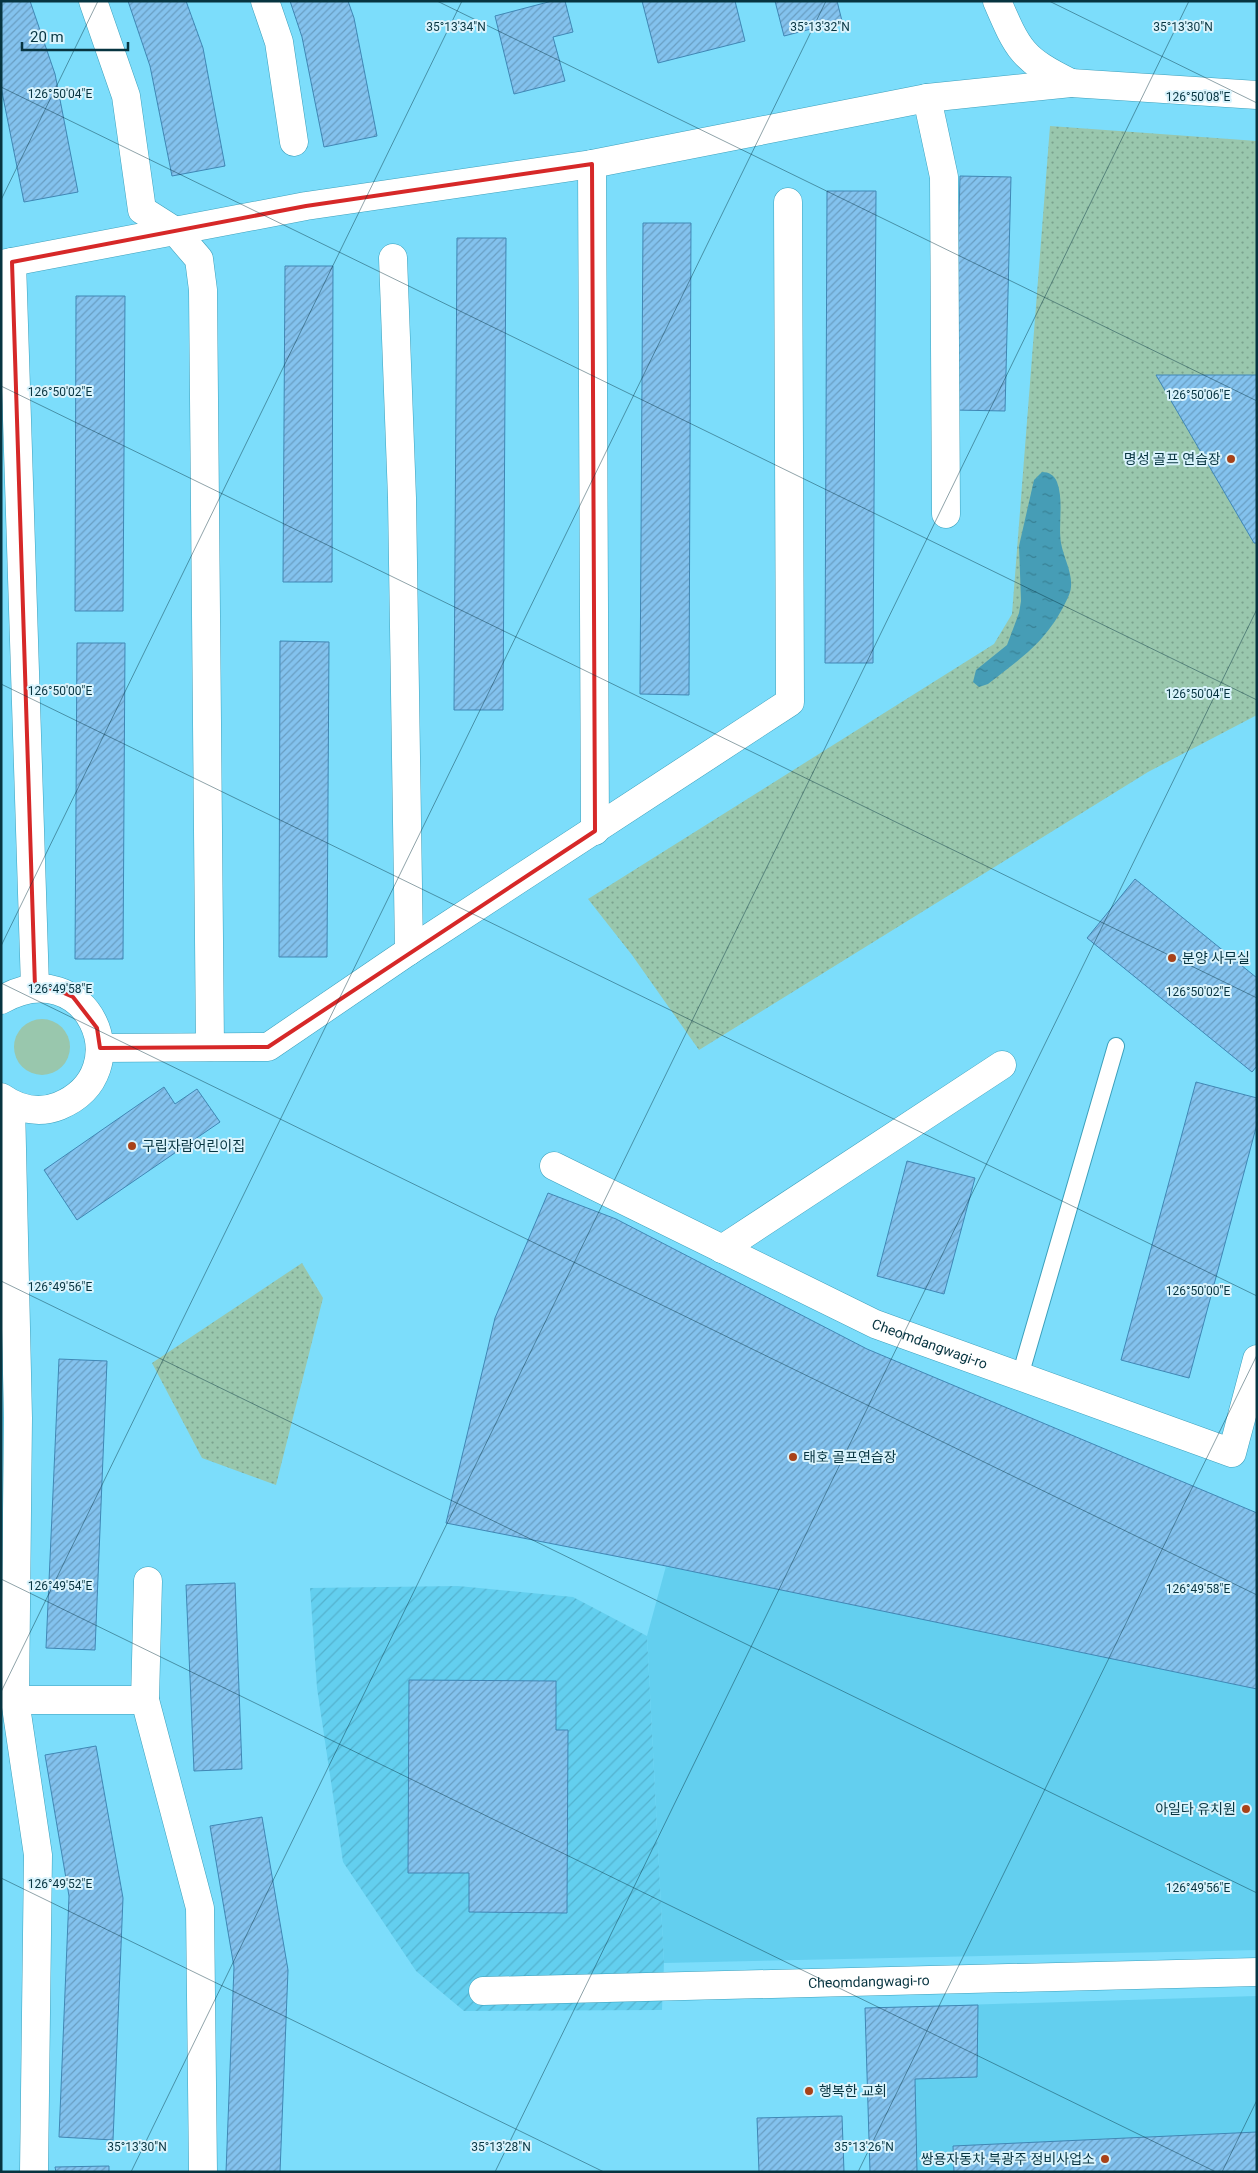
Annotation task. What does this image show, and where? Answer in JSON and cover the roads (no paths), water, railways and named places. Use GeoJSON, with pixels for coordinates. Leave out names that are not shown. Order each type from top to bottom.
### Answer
{"type":"FeatureCollection","features":[{"type":"Feature","properties":{"kind":"street"},"geometry":{"type":"LineString","coordinates":[[93,1],[126,96],[142,210],[175,231],[199,259],[203,290],[210,1047]]}},
{"type":"Feature","properties":{"kind":"street"},"geometry":{"type":"LineString","coordinates":[[265,1],[279,42],[294,142]]}},
{"type":"Feature","properties":{"kind":"street"},"geometry":{"type":"LineString","coordinates":[[997,1],[1022,53],[1040,68],[1071,83]]}},
{"type":"Feature","properties":{"kind":"street"},"geometry":{"type":"LineString","coordinates":[[35,987],[7,263],[306,206],[592,164],[928,98],[1071,83],[1257,95]]}},
{"type":"Feature","properties":{"kind":"street"},"geometry":{"type":"LineString","coordinates":[[928,98],[944,177],[946,514]]}},
{"type":"Feature","properties":{"kind":"street"},"geometry":{"type":"LineString","coordinates":[[592,164],[595,831]]}},
{"type":"Feature","properties":{"kind":"street"},"geometry":{"type":"LineString","coordinates":[[100,1048],[268,1047],[409,951],[790,702],[788,202]]}},
{"type":"Feature","properties":{"kind":"street"},"geometry":{"type":"LineString","coordinates":[[393,258],[402,498],[409,951]]}},
{"type":"Feature","properties":{"kind":"street"},"geometry":{"type":"LineString","coordinates":[[1,1000],[16,991],[35,987],[55,989],[73,997],[87,1011],[97,1028],[100,1048],[97,1069],[86,1087],[71,1101],[52,1109],[38,1110],[31,1110],[6,1101],[18,1418],[15,1700],[38,1855],[34,2172]]}},
{"type":"Feature","properties":{"kind":"street"},"geometry":{"type":"LineString","coordinates":[[722,1248],[1002,1065]]}},
{"type":"Feature","properties":{"kind":"street","name":"Cheomdangwagi-ro"},"geometry":{"type":"LineString","coordinates":[[554,1166],[875,1324],[1232,1453],[1257,1359]]}},
{"type":"Feature","properties":{"kind":"street"},"geometry":{"type":"LineString","coordinates":[[148,1581],[145,1700],[200,1908],[203,2172]]}},
{"type":"Feature","properties":{"kind":"street"},"geometry":{"type":"LineString","coordinates":[[15,1700],[145,1700]]}},
{"type":"Feature","properties":{"kind":"street","name":"Cheomdangwagi-ro"},"geometry":{"type":"LineString","coordinates":[[483,1991],[1257,1972]]}},
{"type":"Feature","properties":{"kind":"lane"},"geometry":{"type":"LineString","coordinates":[[1020,1376],[1116,1046]]}},
{"type":"Feature","properties":{"kind":"water"},"geometry":{"type":"Polygon","coordinates":[[[1042,472],[1053,476],[1059,489],[1061,543],[1069,569],[1071,589],[1053,624],[1035,646],[988,684],[979,687],[973,682],[976,670],[1007,645],[1019,613],[1021,601],[1019,546],[1034,480],[1042,472]]]}},
{"type":"Feature","properties":{"kind":"place","name":"명성 골프 연습장"},"geometry":{"type":"Point","coordinates":[1231,459]}},
{"type":"Feature","properties":{"kind":"place","name":"분양 사무실"},"geometry":{"type":"Point","coordinates":[1172,958]}},
{"type":"Feature","properties":{"kind":"place","name":"구립자람어린이집"},"geometry":{"type":"Point","coordinates":[132,1146]}},
{"type":"Feature","properties":{"kind":"place","name":"태호 골프연습장"},"geometry":{"type":"Point","coordinates":[793,1457]}},
{"type":"Feature","properties":{"kind":"place","name":"아일다 유치원"},"geometry":{"type":"Point","coordinates":[1246,1809]}},
{"type":"Feature","properties":{"kind":"place","name":"행복한 교회"},"geometry":{"type":"Point","coordinates":[809,2091]}},
{"type":"Feature","properties":{"kind":"place","name":"쌍용자동차 북광주 정비사업소"},"geometry":{"type":"Point","coordinates":[1105,2159]}}]}
